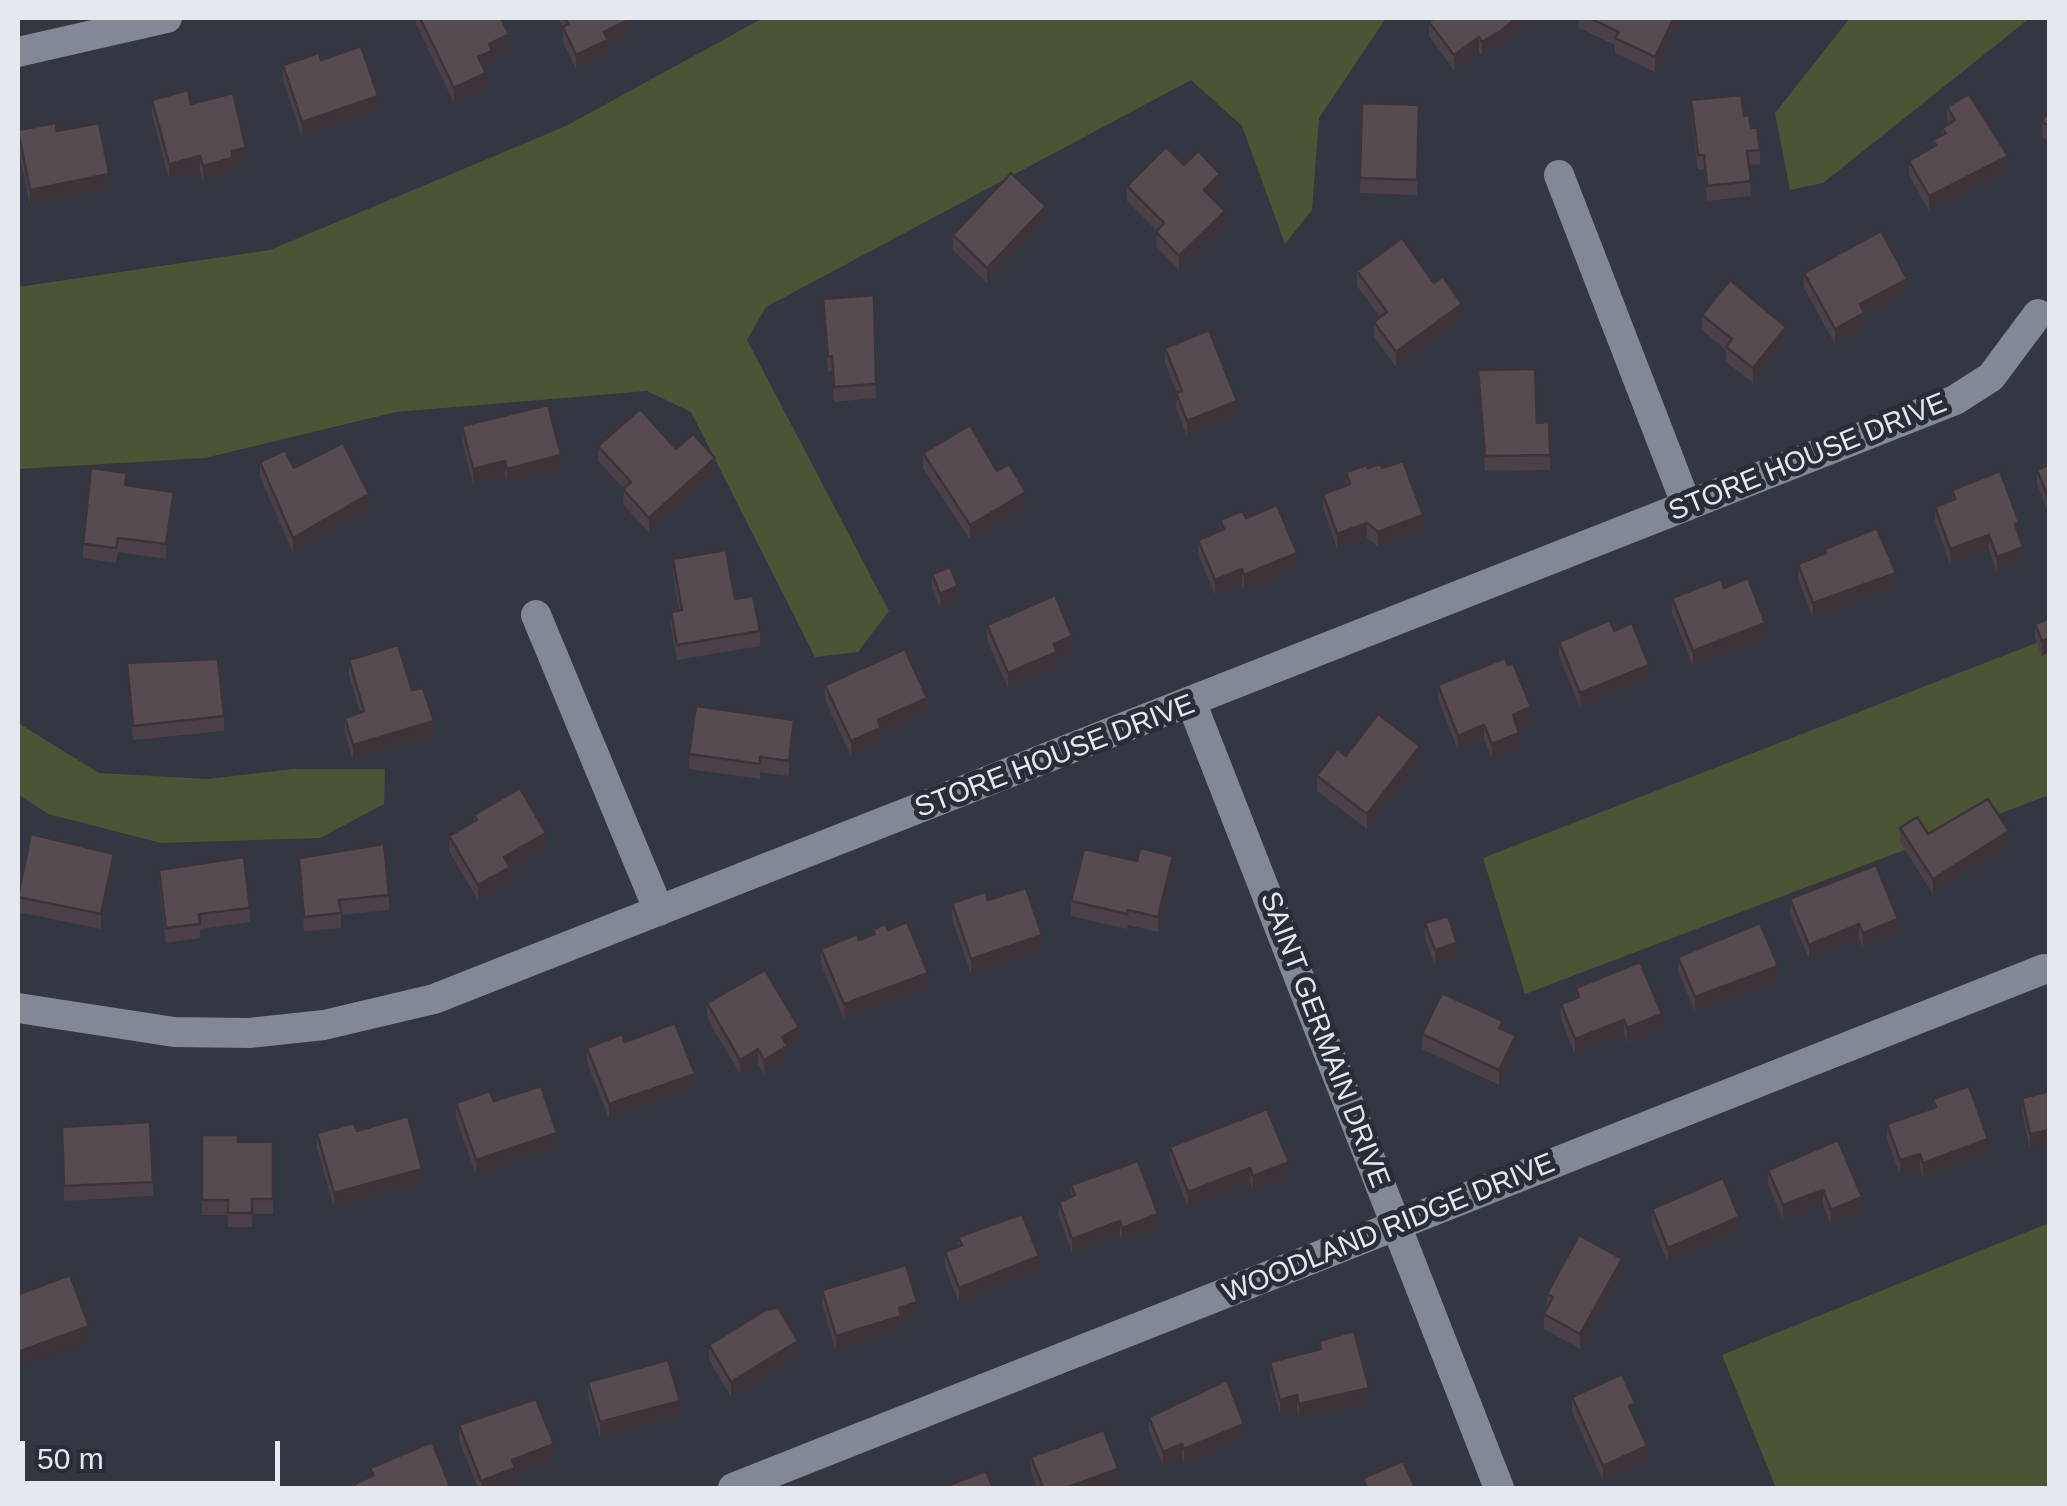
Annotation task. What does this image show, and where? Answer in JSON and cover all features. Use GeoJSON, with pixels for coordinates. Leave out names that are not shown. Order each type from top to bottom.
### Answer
{"type":"FeatureCollection","features":[{"type":"Feature","properties":{"kind":"street"},"geometry":{"type":"LineString","coordinates":[[18,52],[166,18]]}},
{"type":"Feature","properties":{"kind":"street"},"geometry":{"type":"LineString","coordinates":[[1559,176],[1688,506]]}},
{"type":"Feature","properties":{"kind":"street","name":"STORE HOUSE DRIVE"},"geometry":{"type":"LineString","coordinates":[[18,1008],[174,1032],[249,1032],[324,1025],[434,999],[1192,704],[1955,400],[1991,377],[2038,314]]}},
{"type":"Feature","properties":{"kind":"street"},"geometry":{"type":"LineString","coordinates":[[536,615],[658,912]]}},
{"type":"Feature","properties":{"kind":"street","name":"SAINT GERMAIN DRIVE"},"geometry":{"type":"LineString","coordinates":[[1192,704],[1499,1488]]}},
{"type":"Feature","properties":{"kind":"street","name":"WOODLAND RIDGE DRIVE"},"geometry":{"type":"LineString","coordinates":[[733,1488],[2044,969]]}},
{"type":"Feature","properties":{"kind":"green space"},"geometry":{"type":"Polygon","coordinates":[[[763,18],[1386,18],[1319,118],[1312,210],[1285,244],[1242,126],[1191,80],[766,307],[747,340],[889,611],[858,652],[815,657],[691,412],[647,391],[396,412],[205,458],[18,469],[18,287],[270,250],[566,126],[763,18]]]}},
{"type":"Feature","properties":{"kind":"green space"},"geometry":{"type":"Polygon","coordinates":[[[1850,18],[2030,18],[1823,183],[1790,190],[1775,113],[1850,18]]]}},
{"type":"Feature","properties":{"kind":"green space"},"geometry":{"type":"Polygon","coordinates":[[[2049,638],[2049,795],[1525,994],[1483,858],[2049,638]]]}},
{"type":"Feature","properties":{"kind":"green space"},"geometry":{"type":"Polygon","coordinates":[[[18,723],[99,773],[208,779],[292,769],[385,769],[384,804],[320,838],[161,843],[48,814],[18,794],[18,723]]]}},
{"type":"Feature","properties":{"kind":"green space"},"geometry":{"type":"Polygon","coordinates":[[[2049,1223],[2049,1488],[1776,1488],[1722,1355],[2049,1223]]]}},
{"type":"Feature","properties":{"kind":"building"},"geometry":{"type":"Polygon","coordinates":[[[420,18],[501,18],[509,34],[489,44],[492,51],[478,57],[486,73],[454,88],[420,18]]]}},
{"type":"Feature","properties":{"kind":"building"},"geometry":{"type":"Polygon","coordinates":[[[565,18],[633,18],[604,32],[608,40],[576,55],[563,27],[568,24],[565,18]]]}},
{"type":"Feature","properties":{"kind":"building"},"geometry":{"type":"Polygon","coordinates":[[[1434,18],[1516,18],[1482,42],[1479,37],[1454,55],[1429,22],[1434,18]]]}},
{"type":"Feature","properties":{"kind":"building"},"geometry":{"type":"Polygon","coordinates":[[[1589,18],[1674,18],[1655,57],[1615,38],[1619,32],[1589,18]]]}},
{"type":"Feature","properties":{"kind":"building"},"geometry":{"type":"Polygon","coordinates":[[[361,46],[378,96],[302,122],[283,65],[319,53],[321,60],[361,46]]]}},
{"type":"Feature","properties":{"kind":"building"},"geometry":{"type":"Polygon","coordinates":[[[188,90],[191,104],[233,93],[246,148],[232,151],[232,158],[203,166],[200,156],[169,164],[152,100],[188,90]]]}},
{"type":"Feature","properties":{"kind":"building"},"geometry":{"type":"Polygon","coordinates":[[[1969,94],[2008,156],[1929,196],[1909,161],[1936,145],[1933,140],[1946,133],[1942,128],[1955,120],[1947,107],[1969,94]]]}},
{"type":"Feature","properties":{"kind":"building"},"geometry":{"type":"Polygon","coordinates":[[[1741,95],[1744,116],[1749,115],[1751,128],[1757,127],[1760,150],[1747,151],[1751,181],[1707,186],[1704,155],[1698,155],[1691,100],[1741,95]]]}},
{"type":"Feature","properties":{"kind":"building"},"geometry":{"type":"Polygon","coordinates":[[[1362,103],[1419,105],[1417,180],[1360,178],[1362,103]]]}},
{"type":"Feature","properties":{"kind":"building"},"geometry":{"type":"Polygon","coordinates":[[[2050,108],[2050,126],[2042,122],[2050,108]]]}},
{"type":"Feature","properties":{"kind":"building"},"geometry":{"type":"Polygon","coordinates":[[[56,123],[57,131],[99,123],[109,174],[30,190],[18,130],[56,123]]]}},
{"type":"Feature","properties":{"kind":"building"},"geometry":{"type":"Polygon","coordinates":[[[1166,147],[1184,165],[1198,151],[1220,174],[1204,190],[1225,211],[1179,256],[1156,232],[1164,223],[1127,186],[1166,147]]]}},
{"type":"Feature","properties":{"kind":"building"},"geometry":{"type":"Polygon","coordinates":[[[1011,173],[1046,206],[987,268],[953,235],[1011,173]]]}},
{"type":"Feature","properties":{"kind":"building"},"geometry":{"type":"Polygon","coordinates":[[[1881,231],[1907,279],[1860,304],[1864,313],[1835,329],[1804,273],[1881,231]]]}},
{"type":"Feature","properties":{"kind":"building"},"geometry":{"type":"Polygon","coordinates":[[[1402,238],[1434,283],[1443,277],[1462,304],[1396,352],[1374,322],[1387,312],[1357,271],[1402,238]]]}},
{"type":"Feature","properties":{"kind":"building"},"geometry":{"type":"Polygon","coordinates":[[[1730,280],[1786,327],[1753,368],[1726,347],[1732,339],[1702,315],[1730,280]]]}},
{"type":"Feature","properties":{"kind":"building"},"geometry":{"type":"Polygon","coordinates":[[[874,295],[876,384],[834,387],[823,299],[874,295]]]}},
{"type":"Feature","properties":{"kind":"building"},"geometry":{"type":"Polygon","coordinates":[[[1209,330],[1237,401],[1187,421],[1176,393],[1182,391],[1165,348],[1209,330]]]}},
{"type":"Feature","properties":{"kind":"building"},"geometry":{"type":"Polygon","coordinates":[[[1535,369],[1537,423],[1549,422],[1550,455],[1485,456],[1478,370],[1535,369]]]}},
{"type":"Feature","properties":{"kind":"building"},"geometry":{"type":"Polygon","coordinates":[[[548,405],[561,455],[507,469],[505,461],[473,469],[462,426],[548,405]]]}},
{"type":"Feature","properties":{"kind":"building"},"geometry":{"type":"Polygon","coordinates":[[[640,409],[676,449],[693,434],[715,458],[649,518],[623,489],[631,482],[598,446],[640,409]]]}},
{"type":"Feature","properties":{"kind":"building"},"geometry":{"type":"Polygon","coordinates":[[[970,425],[997,471],[1009,464],[1026,492],[970,525],[923,453],[970,425]]]}},
{"type":"Feature","properties":{"kind":"building"},"geometry":{"type":"Polygon","coordinates":[[[343,443],[369,494],[293,538],[260,462],[285,450],[294,468],[343,443]]]}},
{"type":"Feature","properties":{"kind":"building"},"geometry":{"type":"Polygon","coordinates":[[[1403,461],[1423,515],[1378,532],[1367,523],[1337,534],[1323,494],[1350,484],[1346,472],[1403,461]]]}},
{"type":"Feature","properties":{"kind":"building"},"geometry":{"type":"Polygon","coordinates":[[[2050,464],[2050,502],[2037,470],[2050,464]]]}},
{"type":"Feature","properties":{"kind":"building"},"geometry":{"type":"Polygon","coordinates":[[[91,468],[127,473],[125,485],[174,492],[166,544],[118,538],[116,548],[83,544],[91,468]]]}},
{"type":"Feature","properties":{"kind":"building"},"geometry":{"type":"Polygon","coordinates":[[[2000,471],[2019,522],[2015,524],[2023,547],[1997,557],[1989,535],[1950,549],[1935,507],[1955,499],[1952,490],[2000,471]]]}},
{"type":"Feature","properties":{"kind":"building"},"geometry":{"type":"Polygon","coordinates":[[[1277,505],[1297,553],[1244,575],[1242,569],[1215,580],[1198,540],[1224,529],[1220,520],[1242,511],[1246,518],[1277,505]]]}},
{"type":"Feature","properties":{"kind":"building"},"geometry":{"type":"Polygon","coordinates":[[[1877,528],[1896,573],[1813,603],[1798,564],[1877,528]]]}},
{"type":"Feature","properties":{"kind":"building"},"geometry":{"type":"Polygon","coordinates":[[[726,550],[735,599],[753,596],[760,631],[677,645],[671,612],[682,610],[673,559],[726,550]]]}},
{"type":"Feature","properties":{"kind":"building"},"geometry":{"type":"Polygon","coordinates":[[[950,567],[958,586],[940,594],[932,574],[950,567]]]}},
{"type":"Feature","properties":{"kind":"building"},"geometry":{"type":"Polygon","coordinates":[[[1748,578],[1765,623],[1693,651],[1672,598],[1721,579],[1724,588],[1748,578]]]}},
{"type":"Feature","properties":{"kind":"building"},"geometry":{"type":"Polygon","coordinates":[[[1055,595],[1072,636],[1054,644],[1057,652],[1008,673],[987,625],[1055,595]]]}},
{"type":"Feature","properties":{"kind":"building"},"geometry":{"type":"Polygon","coordinates":[[[2050,618],[2050,638],[2042,641],[2035,624],[2050,618]]]}},
{"type":"Feature","properties":{"kind":"building"},"geometry":{"type":"Polygon","coordinates":[[[1610,620],[1614,631],[1632,623],[1649,665],[1580,693],[1559,642],[1610,620]]]}},
{"type":"Feature","properties":{"kind":"building"},"geometry":{"type":"Polygon","coordinates":[[[398,645],[412,690],[423,688],[434,721],[353,745],[345,718],[364,711],[349,660],[398,645]]]}},
{"type":"Feature","properties":{"kind":"building"},"geometry":{"type":"Polygon","coordinates":[[[905,649],[927,698],[878,720],[881,728],[851,741],[825,685],[905,649]]]}},
{"type":"Feature","properties":{"kind":"building"},"geometry":{"type":"Polygon","coordinates":[[[1505,658],[1508,665],[1513,663],[1531,707],[1513,715],[1519,733],[1492,744],[1484,725],[1458,736],[1438,685],[1505,658]]]}},
{"type":"Feature","properties":{"kind":"building"},"geometry":{"type":"Polygon","coordinates":[[[218,659],[224,716],[133,726],[127,663],[218,659]]]}},
{"type":"Feature","properties":{"kind":"building"},"geometry":{"type":"Polygon","coordinates":[[[696,706],[794,720],[789,761],[760,757],[760,764],[689,754],[696,706]]]}},
{"type":"Feature","properties":{"kind":"building"},"geometry":{"type":"Polygon","coordinates":[[[1378,714],[1420,746],[1367,814],[1317,776],[1337,749],[1346,756],[1378,714]]]}},
{"type":"Feature","properties":{"kind":"building"},"geometry":{"type":"Polygon","coordinates":[[[520,788],[546,833],[504,857],[510,867],[478,885],[449,836],[477,820],[474,815],[520,788]]]}},
{"type":"Feature","properties":{"kind":"building"},"geometry":{"type":"Polygon","coordinates":[[[1988,799],[2009,831],[1933,879],[1900,828],[1917,817],[1928,834],[1988,799]]]}},
{"type":"Feature","properties":{"kind":"building"},"geometry":{"type":"Polygon","coordinates":[[[31,834],[114,854],[101,914],[18,897],[31,834]]]}},
{"type":"Feature","properties":{"kind":"building"},"geometry":{"type":"Polygon","coordinates":[[[384,844],[389,895],[339,900],[341,913],[304,917],[299,858],[384,844]]]}},
{"type":"Feature","properties":{"kind":"building"},"geometry":{"type":"Polygon","coordinates":[[[1140,848],[1173,856],[1158,917],[1071,901],[1084,849],[1137,861],[1140,848]]]}},
{"type":"Feature","properties":{"kind":"building"},"geometry":{"type":"Polygon","coordinates":[[[244,857],[250,908],[199,914],[200,924],[166,928],[159,870],[244,857]]]}},
{"type":"Feature","properties":{"kind":"building"},"geometry":{"type":"Polygon","coordinates":[[[1876,865],[1898,919],[1863,933],[1859,924],[1809,945],[1790,899],[1876,865]]]}},
{"type":"Feature","properties":{"kind":"building"},"geometry":{"type":"Polygon","coordinates":[[[1026,888],[1042,935],[971,959],[952,903],[985,892],[988,900],[1026,888]]]}},
{"type":"Feature","properties":{"kind":"building"},"geometry":{"type":"Polygon","coordinates":[[[1448,916],[1457,943],[1435,950],[1425,923],[1448,916]]]}},
{"type":"Feature","properties":{"kind":"building"},"geometry":{"type":"Polygon","coordinates":[[[907,922],[928,973],[844,1004],[821,949],[857,934],[859,940],[875,934],[873,929],[886,924],[888,930],[907,922]]]}},
{"type":"Feature","properties":{"kind":"building"},"geometry":{"type":"Polygon","coordinates":[[[1760,923],[1778,966],[1695,997],[1678,957],[1760,923]]]}},
{"type":"Feature","properties":{"kind":"building"},"geometry":{"type":"Polygon","coordinates":[[[1640,962],[1662,1014],[1627,1028],[1624,1020],[1575,1039],[1561,1004],[1579,997],[1576,988],[1640,962]]]}},
{"type":"Feature","properties":{"kind":"building"},"geometry":{"type":"Polygon","coordinates":[[[765,970],[799,1027],[782,1037],[787,1046],[764,1060],[758,1049],[740,1060],[707,1003],[765,970]]]}},
{"type":"Feature","properties":{"kind":"building"},"geometry":{"type":"Polygon","coordinates":[[[1442,993],[1503,1021],[1499,1028],[1516,1035],[1499,1070],[1422,1034],[1442,993]]]}},
{"type":"Feature","properties":{"kind":"building"},"geometry":{"type":"Polygon","coordinates":[[[675,1023],[695,1074],[609,1104],[587,1048],[622,1034],[625,1042],[675,1023]]]}},
{"type":"Feature","properties":{"kind":"building"},"geometry":{"type":"Polygon","coordinates":[[[541,1086],[557,1133],[476,1160],[456,1103],[490,1091],[494,1101],[541,1086]]]}},
{"type":"Feature","properties":{"kind":"building"},"geometry":{"type":"Polygon","coordinates":[[[1969,1086],[1988,1139],[1923,1163],[1920,1154],[1900,1160],[1887,1124],[1936,1107],[1933,1099],[1969,1086]]]}},
{"type":"Feature","properties":{"kind":"building"},"geometry":{"type":"Polygon","coordinates":[[[2050,1091],[2050,1130],[2030,1134],[2022,1098],[2050,1091]]]}},
{"type":"Feature","properties":{"kind":"building"},"geometry":{"type":"Polygon","coordinates":[[[1267,1109],[1289,1162],[1253,1176],[1250,1168],[1188,1192],[1170,1147],[1267,1109]]]}},
{"type":"Feature","properties":{"kind":"building"},"geometry":{"type":"Polygon","coordinates":[[[408,1116],[422,1169],[334,1193],[317,1133],[354,1123],[357,1131],[408,1116]]]}},
{"type":"Feature","properties":{"kind":"building"},"geometry":{"type":"Polygon","coordinates":[[[150,1122],[153,1182],[64,1186],[62,1127],[150,1122]]]}},
{"type":"Feature","properties":{"kind":"building"},"geometry":{"type":"Polygon","coordinates":[[[202,1135],[238,1135],[238,1142],[273,1142],[273,1199],[252,1199],[252,1213],[228,1213],[228,1200],[202,1200],[202,1135]]]}},
{"type":"Feature","properties":{"kind":"building"},"geometry":{"type":"Polygon","coordinates":[[[1838,1140],[1862,1197],[1831,1210],[1823,1190],[1783,1205],[1768,1170],[1838,1140]]]}},
{"type":"Feature","properties":{"kind":"building"},"geometry":{"type":"Polygon","coordinates":[[[1138,1161],[1158,1214],[1122,1228],[1120,1221],[1072,1239],[1059,1202],[1075,1195],[1071,1185],[1138,1161]]]}},
{"type":"Feature","properties":{"kind":"building"},"geometry":{"type":"Polygon","coordinates":[[[1723,1178],[1739,1217],[1668,1248],[1652,1209],[1723,1178]]]}},
{"type":"Feature","properties":{"kind":"building"},"geometry":{"type":"Polygon","coordinates":[[[1022,1214],[1039,1256],[959,1288],[945,1252],[962,1245],[958,1237],[1022,1214]]]}},
{"type":"Feature","properties":{"kind":"building"},"geometry":{"type":"Polygon","coordinates":[[[1579,1235],[1622,1259],[1580,1334],[1544,1314],[1553,1297],[1547,1294],[1579,1235]]]}},
{"type":"Feature","properties":{"kind":"building"},"geometry":{"type":"Polygon","coordinates":[[[906,1265],[917,1302],[899,1308],[901,1316],[836,1336],[822,1290],[906,1265]]]}},
{"type":"Feature","properties":{"kind":"building"},"geometry":{"type":"Polygon","coordinates":[[[70,1275],[89,1326],[18,1352],[18,1291],[19,1294],[70,1275]]]}},
{"type":"Feature","properties":{"kind":"building"},"geometry":{"type":"Polygon","coordinates":[[[778,1307],[798,1341],[731,1382],[709,1345],[764,1311],[778,1307]]]}},
{"type":"Feature","properties":{"kind":"building"},"geometry":{"type":"Polygon","coordinates":[[[1354,1331],[1369,1388],[1299,1404],[1297,1395],[1280,1400],[1270,1362],[1321,1349],[1319,1341],[1354,1331]]]}},
{"type":"Feature","properties":{"kind":"building"},"geometry":{"type":"Polygon","coordinates":[[[668,1360],[680,1401],[600,1422],[588,1382],[668,1360]]]}},
{"type":"Feature","properties":{"kind":"building"},"geometry":{"type":"Polygon","coordinates":[[[1622,1374],[1635,1403],[1629,1406],[1647,1446],[1603,1466],[1572,1397],[1622,1374]]]}},
{"type":"Feature","properties":{"kind":"building"},"geometry":{"type":"Polygon","coordinates":[[[1227,1380],[1244,1424],[1184,1449],[1182,1444],[1163,1452],[1149,1417],[1227,1380]]]}},
{"type":"Feature","properties":{"kind":"building"},"geometry":{"type":"Polygon","coordinates":[[[536,1399],[554,1444],[512,1460],[515,1468],[481,1481],[459,1425],[536,1399]]]}},
{"type":"Feature","properties":{"kind":"building"},"geometry":{"type":"Polygon","coordinates":[[[1104,1430],[1118,1469],[1065,1488],[1043,1488],[1031,1457],[1104,1430]]]}},
{"type":"Feature","properties":{"kind":"building"},"geometry":{"type":"Polygon","coordinates":[[[432,1442],[450,1486],[356,1488],[354,1484],[374,1475],[370,1468],[432,1442]]]}},
{"type":"Feature","properties":{"kind":"building"},"geometry":{"type":"Polygon","coordinates":[[[1403,1461],[1415,1488],[1367,1488],[1363,1478],[1403,1461]]]}},
{"type":"Feature","properties":{"kind":"building"},"geometry":{"type":"Polygon","coordinates":[[[986,1471],[993,1488],[941,1488],[986,1471]]]}}]}
